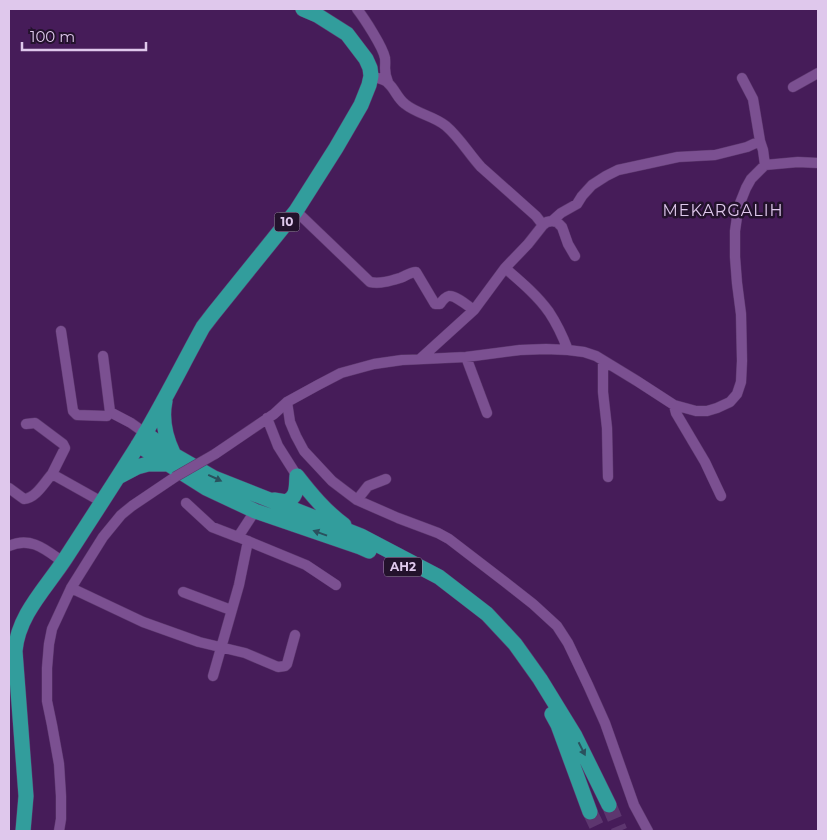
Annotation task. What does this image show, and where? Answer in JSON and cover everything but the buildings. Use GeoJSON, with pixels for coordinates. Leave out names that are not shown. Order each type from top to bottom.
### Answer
{"type":"FeatureCollection","features":[{"type":"Feature","properties":{"kind":"highway"},"geometry":{"type":"LineString","coordinates":[[303,9],[317,15],[347,34],[366,58],[371,76]]}},
{"type":"Feature","properties":{"kind":"highway","name":"10"},"geometry":{"type":"LineString","coordinates":[[23,831],[26,796],[15,651],[19,629],[29,610],[64,562],[118,477],[189,352],[213,314],[296,211],[361,105],[371,76]]}},
{"type":"Feature","properties":{"kind":"highway"},"geometry":{"type":"LineString","coordinates":[[118,477],[137,467],[148,464],[172,465],[165,435],[163,409],[165,397]]}},
{"type":"Feature","properties":{"kind":"highway","name":"AH2"},"geometry":{"type":"LineString","coordinates":[[141,439],[172,465],[206,488],[255,511],[360,547],[394,563],[437,585],[483,619],[518,658],[538,687],[558,725],[590,812]]}},
{"type":"Feature","properties":{"kind":"highway","name":"AH2"},"geometry":{"type":"LineString","coordinates":[[172,465],[214,478],[266,499]]}},
{"type":"Feature","properties":{"kind":"highway"},"geometry":{"type":"LineString","coordinates":[[266,499],[286,502],[290,500],[296,491],[297,476]]}},
{"type":"Feature","properties":{"kind":"highway"},"geometry":{"type":"LineString","coordinates":[[297,476],[333,516],[361,536]]}},
{"type":"Feature","properties":{"kind":"highway"},"geometry":{"type":"LineString","coordinates":[[266,499],[361,536],[439,577],[487,614],[526,658],[575,736],[609,805]]}},
{"type":"Feature","properties":{"kind":"street"},"geometry":{"type":"LineString","coordinates":[[357,9],[363,16],[383,52],[385,60],[384,72],[396,95],[404,104],[445,125],[461,141],[481,167],[536,216],[548,223],[557,222],[562,226],[568,244],[575,256]]}},
{"type":"Feature","properties":{"kind":"street"},"geometry":{"type":"LineString","coordinates":[[792,87],[818,73]]}},
{"type":"Feature","properties":{"kind":"street"},"geometry":{"type":"LineString","coordinates":[[371,76],[388,82]]}},
{"type":"Feature","properties":{"kind":"street"},"geometry":{"type":"LineString","coordinates":[[742,78],[753,99],[760,141],[764,150],[765,165]]}},
{"type":"Feature","properties":{"kind":"street"},"geometry":{"type":"LineString","coordinates":[[420,359],[474,310],[505,268],[548,223],[574,206],[592,185],[606,176],[618,170],[678,157],[715,155],[746,147],[760,141]]}},
{"type":"Feature","properties":{"kind":"street"},"geometry":{"type":"LineString","coordinates":[[61,831],[59,764],[46,702],[47,668],[52,629],[71,588],[103,538],[121,515],[172,465],[215,454],[268,418],[287,402],[341,374],[374,364],[402,360],[466,357],[520,350],[546,349],[584,352],[596,356],[674,405],[696,411],[707,411],[730,402],[737,394],[741,382],[741,314],[735,257],[735,231],[740,203],[751,179],[765,165],[784,162],[818,163]]}},
{"type":"Feature","properties":{"kind":"street"},"geometry":{"type":"LineString","coordinates":[[296,211],[370,282],[377,284],[387,282],[413,271],[416,272],[435,304],[440,304],[445,298],[450,296],[455,297],[474,310]]}},
{"type":"Feature","properties":{"kind":"street"},"geometry":{"type":"LineString","coordinates":[[505,268],[548,311],[557,324],[568,350]]}},
{"type":"Feature","properties":{"kind":"street"},"geometry":{"type":"LineString","coordinates":[[61,331],[73,411],[77,415],[107,416],[110,412]]}},
{"type":"Feature","properties":{"kind":"street"},"geometry":{"type":"LineString","coordinates":[[103,356],[110,412]]}},
{"type":"Feature","properties":{"kind":"street"},"geometry":{"type":"LineString","coordinates":[[466,357],[487,413]]}},
{"type":"Feature","properties":{"kind":"street"},"geometry":{"type":"LineString","coordinates":[[603,361],[608,477]]}},
{"type":"Feature","properties":{"kind":"street"},"geometry":{"type":"LineString","coordinates":[[287,402],[290,422],[305,453],[332,481],[357,500],[398,518],[438,532],[450,539],[512,587],[557,626],[568,643],[605,723],[634,805],[648,831]]}},
{"type":"Feature","properties":{"kind":"street"},"geometry":{"type":"LineString","coordinates":[[674,405],[676,413],[705,462],[721,496]]}},
{"type":"Feature","properties":{"kind":"street"},"geometry":{"type":"LineString","coordinates":[[110,412],[131,424],[141,439]]}},
{"type":"Feature","properties":{"kind":"street"},"geometry":{"type":"LineString","coordinates":[[268,418],[278,446],[297,476]]}},
{"type":"Feature","properties":{"kind":"street"},"geometry":{"type":"LineString","coordinates":[[9,488],[24,499],[30,498],[52,474],[65,448],[63,444],[39,425],[35,423],[26,424]]}},
{"type":"Feature","properties":{"kind":"street"},"geometry":{"type":"LineString","coordinates":[[52,474],[102,502]]}},
{"type":"Feature","properties":{"kind":"street"},"geometry":{"type":"LineString","coordinates":[[357,500],[368,486],[386,479]]}},
{"type":"Feature","properties":{"kind":"street"},"geometry":{"type":"LineString","coordinates":[[186,503],[212,527],[306,565],[336,585]]}},
{"type":"Feature","properties":{"kind":"street"},"geometry":{"type":"LineString","coordinates":[[213,676],[239,585],[243,539],[255,511]]}},
{"type":"Feature","properties":{"kind":"street"},"geometry":{"type":"LineString","coordinates":[[9,546],[17,542],[29,542],[41,547],[64,562]]}},
{"type":"Feature","properties":{"kind":"street"},"geometry":{"type":"LineString","coordinates":[[71,588],[142,622],[200,642],[244,652],[282,667],[287,664],[294,635]]}},
{"type":"Feature","properties":{"kind":"street"},"geometry":{"type":"LineString","coordinates":[[183,592],[231,610]]}},
{"type":"Feature","properties":{"kind":"tunnel"},"geometry":{"type":"LineString","coordinates":[[609,805],[620,831]]}},
{"type":"Feature","properties":{"kind":"tunnel"},"geometry":{"type":"LineString","coordinates":[[590,812],[599,831]]}},
{"type":"Feature","properties":{"kind":"district","name":"MEKARGALIH"},"geometry":{"type":"Point","coordinates":[723,210]}}]}
